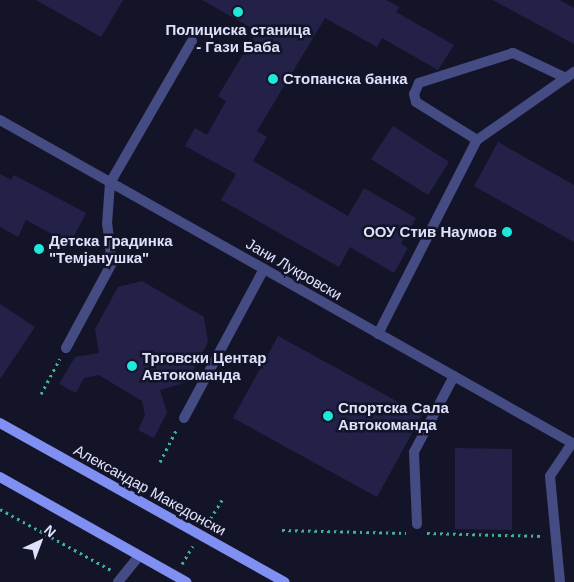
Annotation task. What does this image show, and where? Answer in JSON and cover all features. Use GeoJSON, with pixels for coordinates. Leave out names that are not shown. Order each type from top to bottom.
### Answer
{"type":"FeatureCollection","features":[{"type":"Feature","properties":{"kind":"street"},"geometry":{"type":"LineString","coordinates":[[66,348],[112,263],[107,224],[110,183],[192,41]]}},
{"type":"Feature","properties":{"kind":"street"},"geometry":{"type":"LineString","coordinates":[[477,140],[416,102],[414,94],[419,83],[513,53],[570,75]]}},
{"type":"Feature","properties":{"kind":"street"},"geometry":{"type":"LineString","coordinates":[[378,334],[477,140],[570,75]]}},
{"type":"Feature","properties":{"kind":"street","name":"Јани Лукровски"},"geometry":{"type":"LineString","coordinates":[[0,120],[573,443]]}},
{"type":"Feature","properties":{"kind":"street"},"geometry":{"type":"LineString","coordinates":[[184,418],[264,269]]}},
{"type":"Feature","properties":{"kind":"street"},"geometry":{"type":"LineString","coordinates":[[417,524],[414,452],[454,376]]}},
{"type":"Feature","properties":{"kind":"street","name":"Александар Македонски"},"geometry":{"type":"LineString","coordinates":[[0,423],[285,582]]}},
{"type":"Feature","properties":{"kind":"street"},"geometry":{"type":"LineString","coordinates":[[560,582],[550,476],[573,443]]}},
{"type":"Feature","properties":{"kind":"street"},"geometry":{"type":"LineString","coordinates":[[0,477],[186,582]]}},
{"type":"Feature","properties":{"kind":"street"},"geometry":{"type":"LineString","coordinates":[[121,579],[139,556]]}},
{"type":"Feature","properties":{"kind":"path"},"geometry":{"type":"LineString","coordinates":[[41,394],[66,348]]}},
{"type":"Feature","properties":{"kind":"path"},"geometry":{"type":"LineString","coordinates":[[160,462],[184,418]]}},
{"type":"Feature","properties":{"kind":"path"},"geometry":{"type":"LineString","coordinates":[[0,509],[121,579]]}},
{"type":"Feature","properties":{"kind":"building"},"geometry":{"type":"Polygon","coordinates":[[[36,0],[123,0],[101,37],[36,0]]]}},
{"type":"Feature","properties":{"kind":"building"},"geometry":{"type":"Polygon","coordinates":[[[202,0],[386,0],[399,7],[396,12],[454,45],[438,70],[382,38],[377,47],[325,18],[257,131],[267,137],[253,161],[348,216],[364,188],[416,218],[401,244],[408,248],[394,273],[350,247],[339,267],[221,200],[236,174],[185,146],[195,128],[207,135],[226,101],[218,96],[257,31],[202,0]]]}},
{"type":"Feature","properties":{"kind":"building"},"geometry":{"type":"Polygon","coordinates":[[[493,0],[560,0],[574,8],[574,44],[493,0]]]}},
{"type":"Feature","properties":{"kind":"building"},"geometry":{"type":"Polygon","coordinates":[[[393,126],[449,162],[428,195],[371,159],[393,126]]]}},
{"type":"Feature","properties":{"kind":"building"},"geometry":{"type":"Polygon","coordinates":[[[498,142],[574,185],[574,242],[474,186],[498,142]]]}},
{"type":"Feature","properties":{"kind":"building"},"geometry":{"type":"Polygon","coordinates":[[[0,174],[11,180],[14,175],[86,213],[70,244],[26,220],[18,237],[0,227],[0,174]]]}},
{"type":"Feature","properties":{"kind":"building","name":"Трговски Центар Автокоманда"},"geometry":{"type":"Polygon","coordinates":[[[142,281],[204,317],[208,342],[187,382],[160,390],[167,412],[154,438],[138,430],[145,415],[142,401],[99,375],[84,378],[76,393],[59,384],[75,357],[99,353],[95,329],[118,287],[142,281]]]}},
{"type":"Feature","properties":{"kind":"building"},"geometry":{"type":"Polygon","coordinates":[[[0,304],[35,327],[0,379],[0,304]]]}},
{"type":"Feature","properties":{"kind":"building","name":"Спортска Сала Автокоманда"},"geometry":{"type":"Polygon","coordinates":[[[278,336],[422,415],[377,497],[233,418],[278,336]]]}},
{"type":"Feature","properties":{"kind":"building"},"geometry":{"type":"Polygon","coordinates":[[[455,448],[512,449],[512,530],[455,529],[455,448]]]}},
{"type":"Feature","properties":{"kind":"place","name":"Полициска станица - Гази Баба"},"geometry":{"type":"Point","coordinates":[238,12]}},
{"type":"Feature","properties":{"kind":"place","name":"Стопанска банка"},"geometry":{"type":"Point","coordinates":[273,79]}},
{"type":"Feature","properties":{"kind":"place","name":"ООУ Стив Наумов"},"geometry":{"type":"Point","coordinates":[507,232]}},
{"type":"Feature","properties":{"kind":"place","name":"Детска Градинка \"Темјанушка\""},"geometry":{"type":"Point","coordinates":[39,249]}},
{"type":"Feature","properties":{"kind":"place","name":"Трговски Центар Автокоманда"},"geometry":{"type":"Point","coordinates":[132,366]}},
{"type":"Feature","properties":{"kind":"place","name":"Спортска Сала Автокоманда"},"geometry":{"type":"Point","coordinates":[328,416]}}]}
